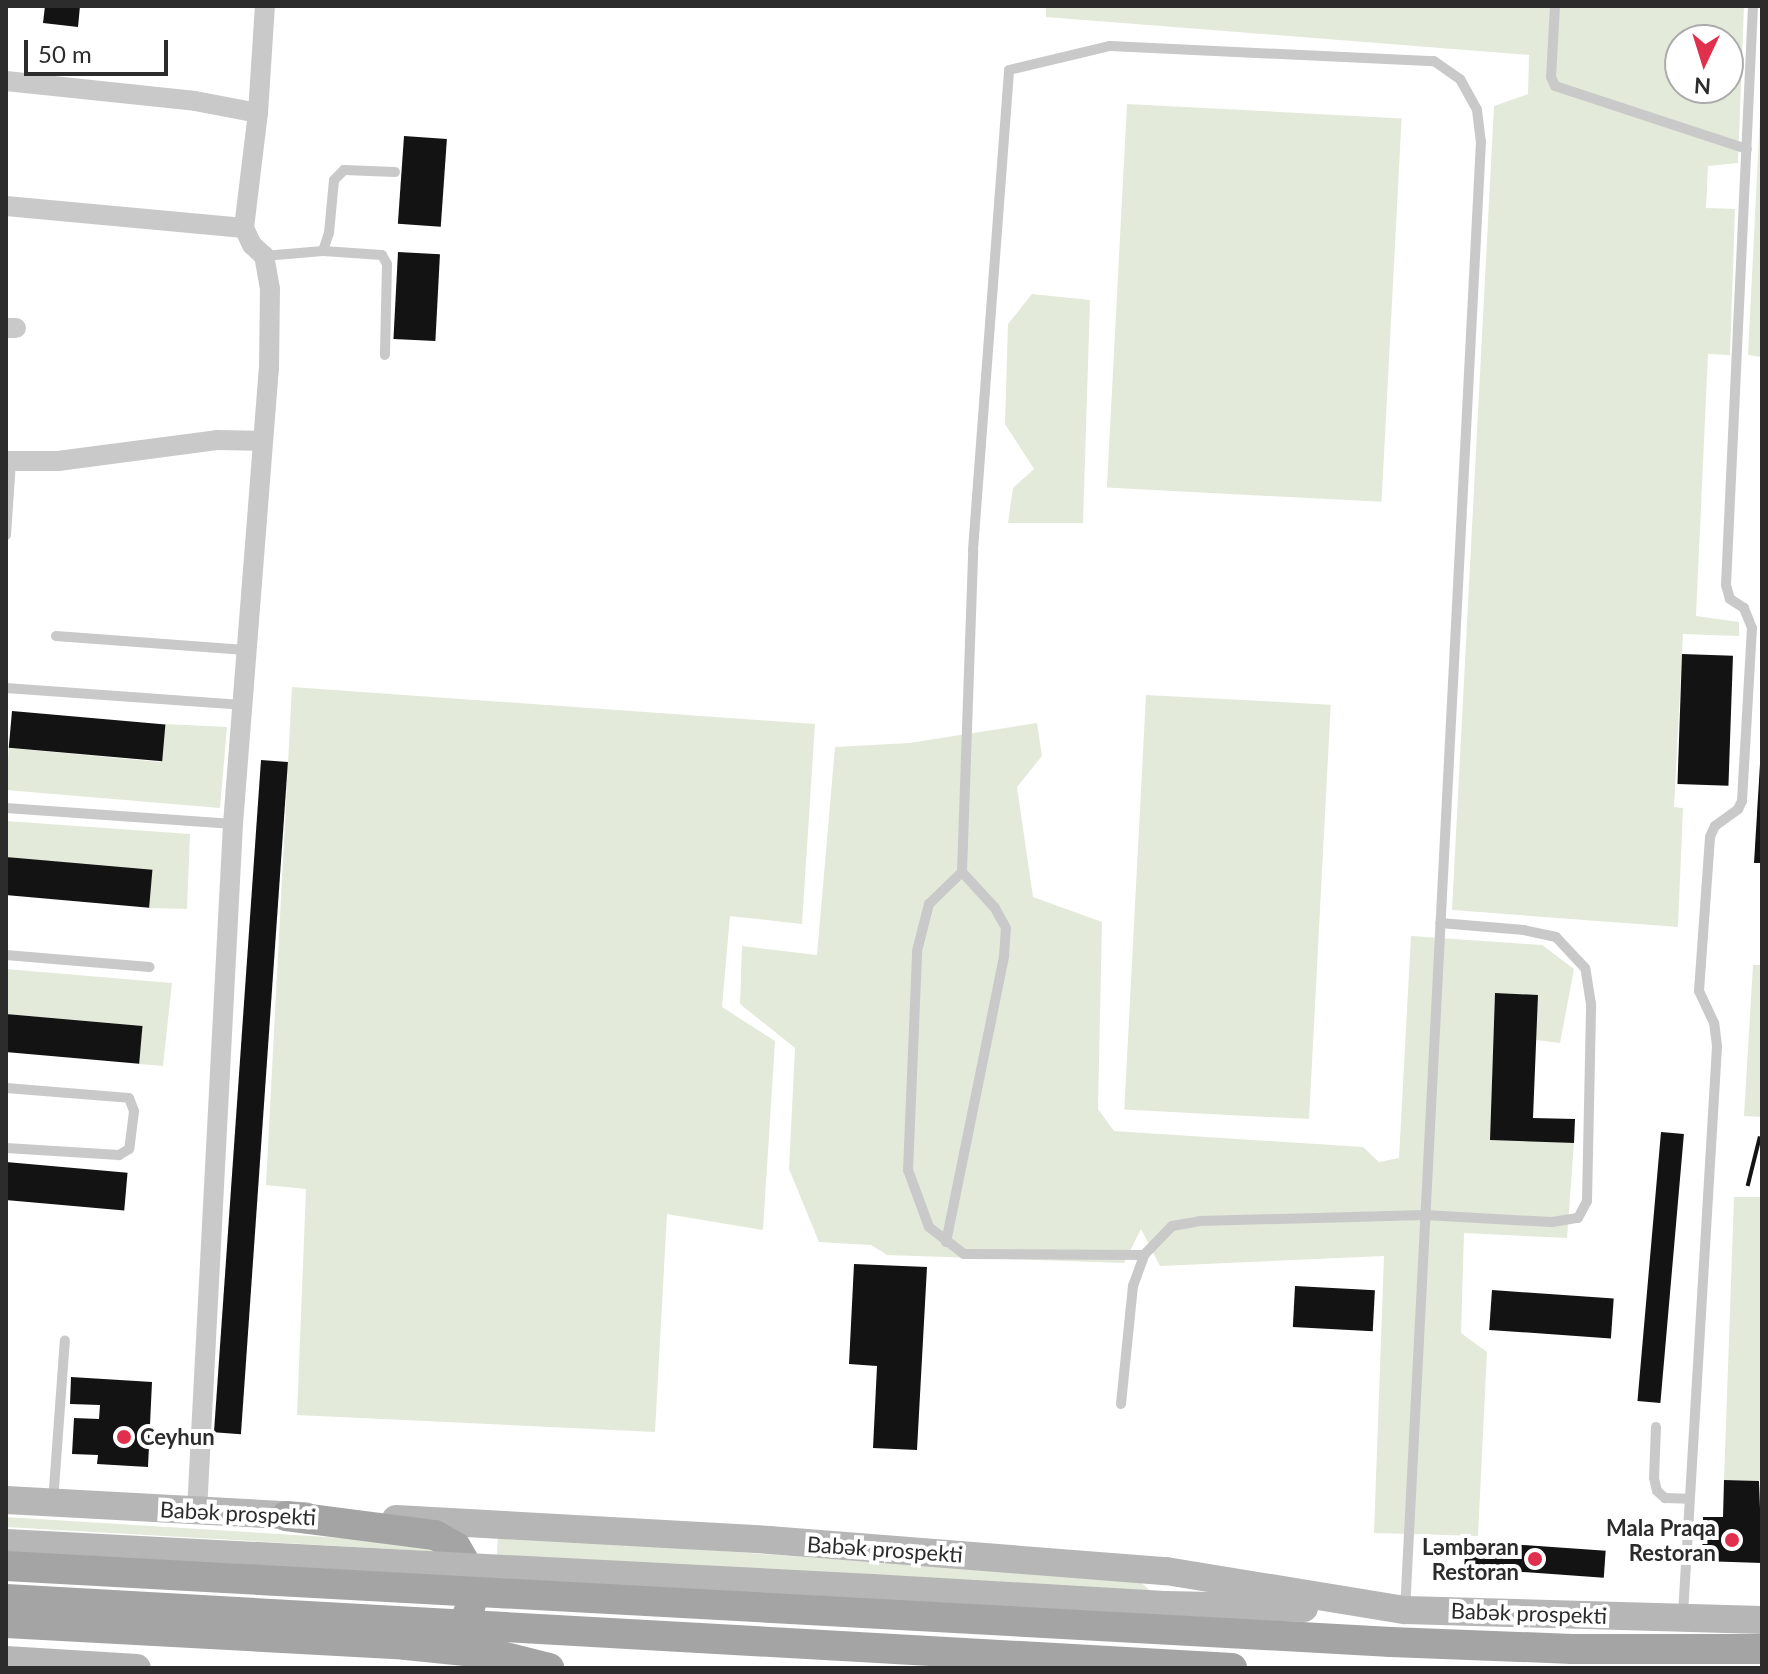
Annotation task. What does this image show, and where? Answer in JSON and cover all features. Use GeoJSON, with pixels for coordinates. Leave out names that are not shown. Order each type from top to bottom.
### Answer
{"type":"FeatureCollection","features":[{"type":"Feature","properties":{"kind":"main road","name":"Babək prospekti"},"geometry":{"type":"LineString","coordinates":[[6,1500],[286,1516],[488,1521],[1166,1571],[1405,1610],[1762,1620]]}},
{"type":"Feature","properties":{"kind":"main road"},"geometry":{"type":"LineString","coordinates":[[286,1516],[435,1535],[456,1547],[473,1576],[473,1598],[467,1617],[446,1638],[406,1645]]}},
{"type":"Feature","properties":{"kind":"main road"},"geometry":{"type":"LineString","coordinates":[[6,1543],[1165,1605],[1405,1610],[1598,1628],[1615,1641],[1622,1668]]}},
{"type":"Feature","properties":{"kind":"main road","name":"Babək prospekti"},"geometry":{"type":"LineString","coordinates":[[6,1566],[1391,1642],[1572,1649],[1762,1649]]}},
{"type":"Feature","properties":{"kind":"main road"},"geometry":{"type":"LineString","coordinates":[[6,1599],[1232,1668]]}},
{"type":"Feature","properties":{"kind":"main road"},"geometry":{"type":"LineString","coordinates":[[1632,1668],[1632,1650],[1643,1632],[1682,1618]]}},
{"type":"Feature","properties":{"kind":"main road"},"geometry":{"type":"LineString","coordinates":[[6,1623],[406,1645],[493,1654],[549,1668]]}},
{"type":"Feature","properties":{"kind":"main road"},"geometry":{"type":"LineString","coordinates":[[6,1660],[137,1668]]}},
{"type":"Feature","properties":{"kind":"street"},"geometry":{"type":"LineString","coordinates":[[197,1511],[233,824],[263,441],[270,289],[264,256],[252,245],[244,228],[258,113],[265,6]]}},
{"type":"Feature","properties":{"kind":"street"},"geometry":{"type":"LineString","coordinates":[[6,81],[195,101],[258,113]]}},
{"type":"Feature","properties":{"kind":"street"},"geometry":{"type":"LineString","coordinates":[[6,206],[244,228]]}},
{"type":"Feature","properties":{"kind":"street"},"geometry":{"type":"LineString","coordinates":[[9,462],[58,461],[217,440],[263,441]]}},
{"type":"Feature","properties":{"kind":"lane"},"geometry":{"type":"LineString","coordinates":[[1555,6],[1551,77],[1555,86],[1747,149]]}},
{"type":"Feature","properties":{"kind":"lane"},"geometry":{"type":"LineString","coordinates":[[1682,1618],[1717,1046],[1714,1023],[1699,991],[1701,961],[1710,837],[1715,826],[1738,809],[1742,801],[1752,628],[1744,608],[1730,599],[1726,585],[1753,6]]}},
{"type":"Feature","properties":{"kind":"lane"},"geometry":{"type":"LineString","coordinates":[[1144,1255],[964,1254],[929,1227],[908,1170],[917,951],[929,904],[962,872],[973,550],[1009,70],[1110,46],[1434,61],[1460,79],[1477,110],[1481,141],[1405,1610]]}},
{"type":"Feature","properties":{"kind":"lane"},"geometry":{"type":"LineString","coordinates":[[323,251],[329,233],[334,180],[344,170],[395,172]]}},
{"type":"Feature","properties":{"kind":"lane"},"geometry":{"type":"LineString","coordinates":[[264,256],[323,251],[382,255],[387,264],[385,355]]}},
{"type":"Feature","properties":{"kind":"lane"},"geometry":{"type":"LineString","coordinates":[[6,535],[9,462]]}},
{"type":"Feature","properties":{"kind":"lane"},"geometry":{"type":"LineString","coordinates":[[56,636],[245,650]]}},
{"type":"Feature","properties":{"kind":"lane"},"geometry":{"type":"LineString","coordinates":[[6,688],[241,705]]}},
{"type":"Feature","properties":{"kind":"lane"},"geometry":{"type":"LineString","coordinates":[[6,808],[233,824]]}},
{"type":"Feature","properties":{"kind":"lane"},"geometry":{"type":"LineString","coordinates":[[946,1242],[1004,956],[1006,928],[995,908],[962,872]]}},
{"type":"Feature","properties":{"kind":"lane"},"geometry":{"type":"LineString","coordinates":[[1121,1404],[1133,1286],[1144,1255],[1172,1226],[1199,1221],[1425,1215],[1552,1222],[1578,1218],[1587,1201],[1591,1004],[1585,968],[1556,937],[1524,930],[1440,923]]}},
{"type":"Feature","properties":{"kind":"lane"},"geometry":{"type":"LineString","coordinates":[[6,955],[150,967]]}},
{"type":"Feature","properties":{"kind":"lane"},"geometry":{"type":"LineString","coordinates":[[6,1088],[129,1098],[134,1111],[129,1149],[119,1155],[6,1148]]}},
{"type":"Feature","properties":{"kind":"lane"},"geometry":{"type":"LineString","coordinates":[[53,1503],[65,1340]]}},
{"type":"Feature","properties":{"kind":"lane"},"geometry":{"type":"LineString","coordinates":[[1656,1427],[1654,1478],[1657,1491],[1665,1498],[1689,1499]]}},
{"type":"Feature","properties":{"kind":"green space"},"geometry":{"type":"Polygon","coordinates":[[[1046,6],[1744,6],[1743,24],[1664,24],[1664,104],[1740,104],[1738,163],[1708,166],[1706,208],[1735,209],[1730,355],[1708,354],[1696,616],[1739,622],[1739,636],[1683,634],[1674,807],[1683,808],[1678,927],[1452,910],[1494,106],[1528,94],[1529,55],[1046,17],[1046,6]]]}},
{"type":"Feature","properties":{"kind":"green space"},"geometry":{"type":"Polygon","coordinates":[[[1762,76],[1762,357],[1748,355],[1762,76]]]}},
{"type":"Feature","properties":{"kind":"green space"},"geometry":{"type":"Polygon","coordinates":[[[1127,104],[1402,118],[1382,502],[1107,487],[1127,104]]]}},
{"type":"Feature","properties":{"kind":"green space"},"geometry":{"type":"Polygon","coordinates":[[[1032,294],[1090,300],[1083,523],[1008,523],[1013,488],[1034,469],[1005,424],[1008,324],[1032,294]]]}},
{"type":"Feature","properties":{"kind":"green space"},"geometry":{"type":"Polygon","coordinates":[[[292,687],[815,724],[802,924],[730,916],[722,1007],[775,1041],[763,1230],[667,1214],[655,1432],[297,1415],[306,1189],[266,1185],[292,687]]]}},
{"type":"Feature","properties":{"kind":"green space"},"geometry":{"type":"Polygon","coordinates":[[[1146,695],[1331,705],[1309,1119],[1124,1109],[1146,695]]]}},
{"type":"Feature","properties":{"kind":"green space"},"geometry":{"type":"Polygon","coordinates":[[[1037,723],[1042,756],[1017,787],[1033,897],[1102,922],[1098,1109],[1114,1131],[1363,1147],[1379,1162],[1399,1158],[1411,936],[1542,945],[1574,969],[1560,1043],[1536,1040],[1537,995],[1495,993],[1490,1139],[1574,1143],[1567,1238],[1464,1233],[1461,1333],[1487,1352],[1478,1536],[1374,1533],[1384,1256],[1160,1266],[1141,1229],[1124,1263],[887,1255],[871,1245],[819,1242],[789,1169],[795,1048],[740,1004],[742,946],[817,955],[835,747],[909,743],[1037,723]]]}},
{"type":"Feature","properties":{"kind":"green space"},"geometry":{"type":"Polygon","coordinates":[[[165,724],[227,727],[220,808],[6,790],[9,748],[161,762],[165,724]]]}},
{"type":"Feature","properties":{"kind":"green space"},"geometry":{"type":"Polygon","coordinates":[[[6,821],[190,834],[187,909],[149,908],[152,871],[6,857],[6,821]]]}},
{"type":"Feature","properties":{"kind":"green space"},"geometry":{"type":"Polygon","coordinates":[[[1753,965],[1762,965],[1762,1117],[1744,1116],[1753,965]]]}},
{"type":"Feature","properties":{"kind":"green space"},"geometry":{"type":"Polygon","coordinates":[[[6,969],[172,983],[163,1066],[139,1064],[142,1026],[6,1014],[6,969]]]}},
{"type":"Feature","properties":{"kind":"green space"},"geometry":{"type":"Polygon","coordinates":[[[1734,1197],[1762,1197],[1762,1475],[1759,1481],[1724,1480],[1734,1197]]]}},
{"type":"Feature","properties":{"kind":"green space"},"geometry":{"type":"Polygon","coordinates":[[[6,1517],[441,1544],[444,1552],[6,1527],[6,1517]]]}},
{"type":"Feature","properties":{"kind":"green space"},"geometry":{"type":"Polygon","coordinates":[[[498,1535],[1139,1581],[1151,1591],[497,1555],[498,1535]]]}},
{"type":"Feature","properties":{"kind":"building"},"geometry":{"type":"Polygon","coordinates":[[[45,6],[80,6],[78,27],[43,23],[45,6]]]}},
{"type":"Feature","properties":{"kind":"building"},"geometry":{"type":"Polygon","coordinates":[[[404,136],[447,139],[441,227],[398,224],[404,136]]]}},
{"type":"Feature","properties":{"kind":"building"},"geometry":{"type":"Polygon","coordinates":[[[398,252],[440,254],[435,341],[393,339],[398,252]]]}},
{"type":"Feature","properties":{"kind":"building"},"geometry":{"type":"Polygon","coordinates":[[[1682,654],[1733,656],[1728,786],[1677,784],[1682,654]]]}},
{"type":"Feature","properties":{"kind":"building"},"geometry":{"type":"Polygon","coordinates":[[[12,711],[165,724],[162,761],[9,748],[12,711]]]}},
{"type":"Feature","properties":{"kind":"building"},"geometry":{"type":"Polygon","coordinates":[[[261,760],[288,762],[241,1434],[214,1432],[261,760]]]}},
{"type":"Feature","properties":{"kind":"building"},"geometry":{"type":"Polygon","coordinates":[[[1760,764],[1762,863],[1754,863],[1760,764]]]}},
{"type":"Feature","properties":{"kind":"building"},"geometry":{"type":"Polygon","coordinates":[[[6,857],[152,870],[149,908],[6,895],[6,857]]]}},
{"type":"Feature","properties":{"kind":"building"},"geometry":{"type":"Polygon","coordinates":[[[1495,993],[1538,995],[1533,1118],[1575,1119],[1574,1143],[1490,1140],[1495,993]]]}},
{"type":"Feature","properties":{"kind":"building"},"geometry":{"type":"Polygon","coordinates":[[[6,1014],[142,1026],[139,1064],[6,1052],[6,1014]]]}},
{"type":"Feature","properties":{"kind":"building"},"geometry":{"type":"Polygon","coordinates":[[[1661,1132],[1684,1134],[1660,1403],[1637,1401],[1661,1132]]]}},
{"type":"Feature","properties":{"kind":"building"},"geometry":{"type":"Polygon","coordinates":[[[1758,1136],[1762,1137],[1750,1186],[1746,1185],[1758,1136]]]}},
{"type":"Feature","properties":{"kind":"building"},"geometry":{"type":"Polygon","coordinates":[[[6,1162],[128,1173],[124,1210],[6,1200],[6,1162]]]}},
{"type":"Feature","properties":{"kind":"building"},"geometry":{"type":"Polygon","coordinates":[[[854,1264],[927,1267],[917,1450],[873,1448],[877,1366],[849,1364],[854,1264]]]}},
{"type":"Feature","properties":{"kind":"building"},"geometry":{"type":"Polygon","coordinates":[[[1295,1286],[1375,1290],[1373,1331],[1293,1327],[1295,1286]]]}},
{"type":"Feature","properties":{"kind":"building"},"geometry":{"type":"Polygon","coordinates":[[[1492,1290],[1614,1299],[1611,1338],[1489,1330],[1492,1290]]]}},
{"type":"Feature","properties":{"kind":"building","name":"Ceyhun"},"geometry":{"type":"Polygon","coordinates":[[[71,1377],[152,1382],[148,1467],[97,1464],[98,1455],[72,1454],[74,1418],[99,1419],[100,1405],[70,1404],[71,1377]]]}},
{"type":"Feature","properties":{"kind":"building","name":"Mala Praqa Restoran"},"geometry":{"type":"Polygon","coordinates":[[[1724,1480],[1759,1481],[1762,1563],[1702,1561],[1703,1517],[1723,1517],[1724,1480]]]}},
{"type":"Feature","properties":{"kind":"building","name":"Ləmbəran Restoran"},"geometry":{"type":"Polygon","coordinates":[[[1466,1541],[1606,1551],[1604,1578],[1464,1568],[1466,1541]]]}},
{"type":"Feature","properties":{"kind":"place","name":"Ceyhun"},"geometry":{"type":"Point","coordinates":[124,1437]}},
{"type":"Feature","properties":{"kind":"place","name":"Mala Praqa Restoran"},"geometry":{"type":"Point","coordinates":[1732,1540]}},
{"type":"Feature","properties":{"kind":"place","name":"Ləmbəran Restoran"},"geometry":{"type":"Point","coordinates":[1535,1559]}}]}
